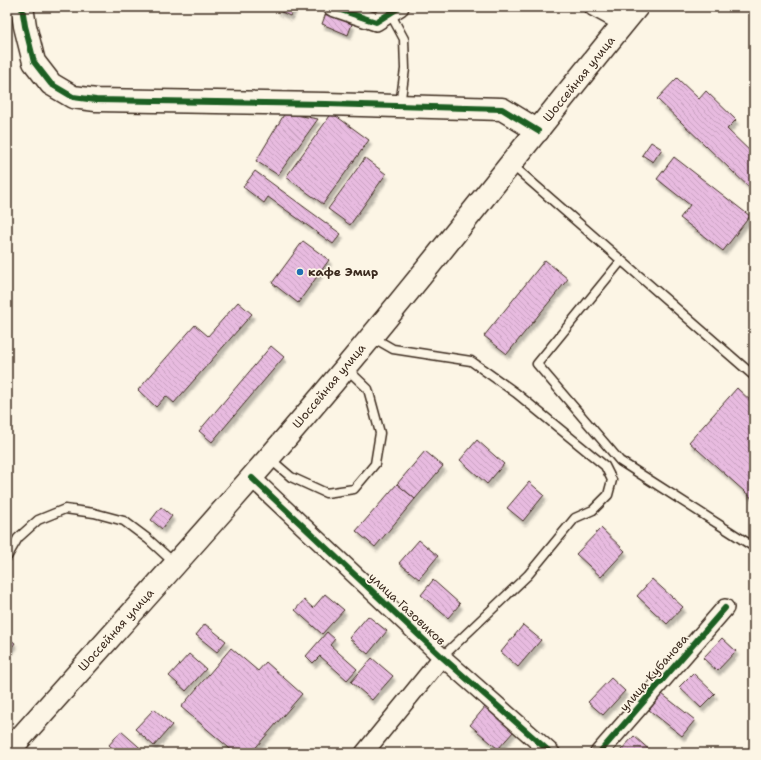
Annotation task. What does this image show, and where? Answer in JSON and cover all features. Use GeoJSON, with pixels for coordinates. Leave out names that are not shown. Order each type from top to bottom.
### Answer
{"type":"FeatureCollection","features":[{"type":"Feature","properties":{"kind":"main road"},"geometry":{"type":"LineString","coordinates":[[22,7],[34,62],[51,84],[74,97],[96,100],[502,109],[535,129]]}},
{"type":"Feature","properties":{"kind":"main road","name":"Шоссейная улица"},"geometry":{"type":"LineString","coordinates":[[7,753],[249,476],[440,243],[637,7]]}},
{"type":"Feature","properties":{"kind":"main road","name":"Шоссейная улица"},"geometry":{"type":"LineString","coordinates":[[7,744],[171,560],[249,476],[269,458],[346,367],[511,164],[535,129],[623,14]]}},
{"type":"Feature","properties":{"kind":"street"},"geometry":{"type":"LineString","coordinates":[[332,7],[376,22],[395,10]]}},
{"type":"Feature","properties":{"kind":"street"},"geometry":{"type":"LineString","coordinates":[[593,7],[623,14]]}},
{"type":"Feature","properties":{"kind":"street","name":"улица Газовиков"},"geometry":{"type":"LineString","coordinates":[[249,476],[442,657],[551,753]]}},
{"type":"Feature","properties":{"kind":"street","name":"улица Кубанова"},"geometry":{"type":"LineString","coordinates":[[599,753],[725,608]]}},
{"type":"Feature","properties":{"kind":"street"},"geometry":{"type":"LineString","coordinates":[[364,753],[442,657]]}},
{"type":"Feature","properties":{"kind":"lane"},"geometry":{"type":"LineString","coordinates":[[395,10],[404,39],[405,69],[400,106]]}},
{"type":"Feature","properties":{"kind":"lane"},"geometry":{"type":"LineString","coordinates":[[511,164],[620,261],[754,376]]}},
{"type":"Feature","properties":{"kind":"lane"},"geometry":{"type":"LineString","coordinates":[[620,261],[537,364],[620,461],[754,547]]}},
{"type":"Feature","properties":{"kind":"lane"},"geometry":{"type":"LineString","coordinates":[[371,336],[393,349],[471,361],[516,393],[606,466],[612,480],[608,495],[593,510],[575,518],[528,575],[442,657]]}},
{"type":"Feature","properties":{"kind":"lane"},"geometry":{"type":"LineString","coordinates":[[269,458],[291,477],[326,493],[354,490],[375,464],[380,433],[368,389],[346,367]]}},
{"type":"Feature","properties":{"kind":"lane"},"geometry":{"type":"LineString","coordinates":[[7,557],[18,538],[38,520],[65,509],[94,513],[124,521],[148,539],[171,560]]}},
{"type":"Feature","properties":{"kind":"building"},"geometry":{"type":"Polygon","coordinates":[[[278,7],[294,7],[290,16],[277,10],[278,7]]]}},
{"type":"Feature","properties":{"kind":"building"},"geometry":{"type":"Polygon","coordinates":[[[326,13],[352,24],[348,35],[322,24],[326,13]]]}},
{"type":"Feature","properties":{"kind":"building"},"geometry":{"type":"Polygon","coordinates":[[[677,78],[699,99],[706,91],[736,120],[727,129],[754,155],[754,192],[657,99],[677,78]]]}},
{"type":"Feature","properties":{"kind":"building"},"geometry":{"type":"Polygon","coordinates":[[[285,113],[318,119],[278,175],[256,161],[285,113]]]}},
{"type":"Feature","properties":{"kind":"building"},"geometry":{"type":"Polygon","coordinates":[[[332,113],[369,140],[323,204],[286,177],[332,113]]]}},
{"type":"Feature","properties":{"kind":"building"},"geometry":{"type":"Polygon","coordinates":[[[651,142],[662,149],[653,162],[642,155],[651,142]]]}},
{"type":"Feature","properties":{"kind":"building"},"geometry":{"type":"Polygon","coordinates":[[[674,157],[750,216],[723,251],[680,218],[690,205],[657,179],[674,157]]]}},
{"type":"Feature","properties":{"kind":"building"},"geometry":{"type":"Polygon","coordinates":[[[365,158],[386,174],[350,225],[328,209],[365,158]]]}},
{"type":"Feature","properties":{"kind":"building"},"geometry":{"type":"Polygon","coordinates":[[[255,171],[341,234],[333,244],[268,197],[264,203],[243,187],[255,171]]]}},
{"type":"Feature","properties":{"kind":"building","name":"кафе Эмир"},"geometry":{"type":"Polygon","coordinates":[[[303,241],[329,260],[298,303],[272,283],[303,241]]]}},
{"type":"Feature","properties":{"kind":"building"},"geometry":{"type":"Polygon","coordinates":[[[545,260],[568,279],[507,354],[484,336],[545,260]]]}},
{"type":"Feature","properties":{"kind":"building"},"geometry":{"type":"Polygon","coordinates":[[[238,302],[252,314],[174,403],[166,396],[156,407],[138,390],[195,325],[208,336],[238,302]]]}},
{"type":"Feature","properties":{"kind":"building"},"geometry":{"type":"Polygon","coordinates":[[[271,346],[284,357],[212,442],[199,431],[271,346]]]}},
{"type":"Feature","properties":{"kind":"building"},"geometry":{"type":"Polygon","coordinates":[[[737,388],[754,404],[754,500],[689,442],[737,388]]]}},
{"type":"Feature","properties":{"kind":"building"},"geometry":{"type":"Polygon","coordinates":[[[477,440],[504,464],[487,484],[460,460],[477,440]]]}},
{"type":"Feature","properties":{"kind":"building"},"geometry":{"type":"Polygon","coordinates":[[[425,451],[443,466],[415,499],[397,484],[425,451]]]}},
{"type":"Feature","properties":{"kind":"building"},"geometry":{"type":"Polygon","coordinates":[[[529,482],[544,495],[523,521],[507,508],[529,482]]]}},
{"type":"Feature","properties":{"kind":"building"},"geometry":{"type":"Polygon","coordinates":[[[397,484],[415,499],[375,547],[356,531],[397,484]]]}},
{"type":"Feature","properties":{"kind":"building"},"geometry":{"type":"Polygon","coordinates":[[[161,507],[172,516],[162,529],[151,520],[161,507]]]}},
{"type":"Feature","properties":{"kind":"building"},"geometry":{"type":"Polygon","coordinates":[[[601,528],[625,551],[601,577],[576,554],[601,528]]]}},
{"type":"Feature","properties":{"kind":"building"},"geometry":{"type":"Polygon","coordinates":[[[419,540],[438,556],[419,579],[399,563],[419,540]]]}},
{"type":"Feature","properties":{"kind":"building"},"geometry":{"type":"Polygon","coordinates":[[[652,579],[683,607],[667,624],[637,596],[652,579]]]}},
{"type":"Feature","properties":{"kind":"building"},"geometry":{"type":"Polygon","coordinates":[[[433,580],[460,604],[448,618],[421,595],[433,580]]]}},
{"type":"Feature","properties":{"kind":"building"},"geometry":{"type":"Polygon","coordinates":[[[325,594],[344,610],[322,634],[295,610],[304,600],[313,608],[325,594]]]}},
{"type":"Feature","properties":{"kind":"building"},"geometry":{"type":"Polygon","coordinates":[[[368,616],[387,631],[368,654],[349,638],[368,616]]]}},
{"type":"Feature","properties":{"kind":"building"},"geometry":{"type":"Polygon","coordinates":[[[205,624],[226,641],[217,652],[196,635],[205,624]]]}},
{"type":"Feature","properties":{"kind":"building"},"geometry":{"type":"Polygon","coordinates":[[[523,625],[541,640],[518,667],[501,652],[523,625]]]}},
{"type":"Feature","properties":{"kind":"building"},"geometry":{"type":"Polygon","coordinates":[[[327,632],[335,639],[330,645],[357,669],[347,680],[320,656],[313,663],[306,656],[327,632]]]}},
{"type":"Feature","properties":{"kind":"building"},"geometry":{"type":"Polygon","coordinates":[[[7,637],[15,643],[7,654],[7,637]]]}},
{"type":"Feature","properties":{"kind":"building"},"geometry":{"type":"Polygon","coordinates":[[[722,638],[736,651],[717,671],[703,658],[722,638]]]}},
{"type":"Feature","properties":{"kind":"building"},"geometry":{"type":"Polygon","coordinates":[[[231,648],[258,671],[266,662],[302,694],[251,753],[235,753],[181,707],[231,648]]]}},
{"type":"Feature","properties":{"kind":"building"},"geometry":{"type":"Polygon","coordinates":[[[189,654],[206,669],[186,691],[169,676],[189,654]]]}},
{"type":"Feature","properties":{"kind":"building"},"geometry":{"type":"Polygon","coordinates":[[[372,658],[393,676],[372,700],[351,682],[372,658]]]}},
{"type":"Feature","properties":{"kind":"building"},"geometry":{"type":"Polygon","coordinates":[[[693,673],[715,694],[701,708],[679,687],[693,673]]]}},
{"type":"Feature","properties":{"kind":"building"},"geometry":{"type":"Polygon","coordinates":[[[611,678],[625,691],[603,715],[588,702],[611,678]]]}},
{"type":"Feature","properties":{"kind":"building"},"geometry":{"type":"Polygon","coordinates":[[[662,694],[695,720],[682,736],[649,710],[662,694]]]}},
{"type":"Feature","properties":{"kind":"building"},"geometry":{"type":"Polygon","coordinates":[[[485,707],[514,731],[498,749],[470,725],[485,707]]]}},
{"type":"Feature","properties":{"kind":"building"},"geometry":{"type":"Polygon","coordinates":[[[154,709],[172,725],[154,746],[135,729],[154,709]]]}},
{"type":"Feature","properties":{"kind":"building"},"geometry":{"type":"Polygon","coordinates":[[[121,731],[146,753],[118,753],[109,745],[121,731]]]}},
{"type":"Feature","properties":{"kind":"building"},"geometry":{"type":"Polygon","coordinates":[[[634,736],[653,753],[622,753],[620,751],[634,736]]]}},
{"type":"Feature","properties":{"kind":"cycle path"},"geometry":{"type":"LineString","coordinates":[[22,7],[34,62],[51,84],[73,97],[96,100],[502,109],[538,131]]}},
{"type":"Feature","properties":{"kind":"cycle path"},"geometry":{"type":"LineString","coordinates":[[332,7],[376,22],[400,7]]}},
{"type":"Feature","properties":{"kind":"cycle path"},"geometry":{"type":"LineString","coordinates":[[252,478],[442,657],[551,753]]}},
{"type":"Feature","properties":{"kind":"cycle path"},"geometry":{"type":"LineString","coordinates":[[599,753],[725,608]]}},
{"type":"Feature","properties":{"kind":"place","name":"кафе Эмир"},"geometry":{"type":"Point","coordinates":[300,272]}}]}
